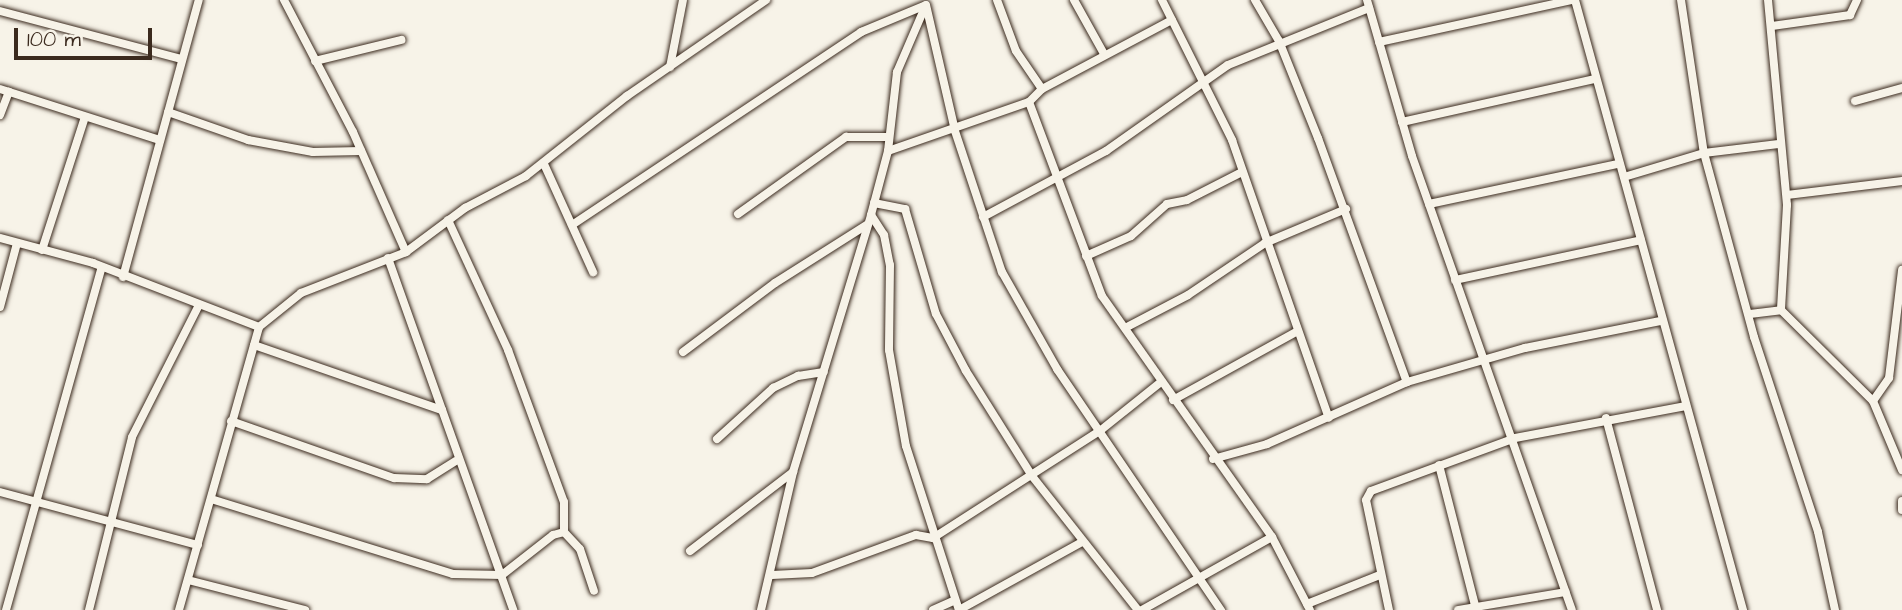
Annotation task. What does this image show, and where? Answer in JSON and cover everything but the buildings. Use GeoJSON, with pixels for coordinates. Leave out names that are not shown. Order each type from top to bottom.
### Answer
{"type":"FeatureCollection","features":[{"type":"Feature","properties":{"kind":"street"},"geometry":{"type":"LineString","coordinates":[[123,277],[199,0]]}},
{"type":"Feature","properties":{"kind":"street"},"geometry":{"type":"LineString","coordinates":[[284,0],[361,151],[406,252]]}},
{"type":"Feature","properties":{"kind":"street"},"geometry":{"type":"LineString","coordinates":[[670,67],[683,0]]}},
{"type":"Feature","properties":{"kind":"street"},"geometry":{"type":"LineString","coordinates":[[178,610],[259,327],[301,293],[406,252],[448,220],[544,164],[670,67],[766,0]]}},
{"type":"Feature","properties":{"kind":"street"},"geometry":{"type":"LineString","coordinates":[[997,0],[1016,51],[1042,89]]}},
{"type":"Feature","properties":{"kind":"street"},"geometry":{"type":"LineString","coordinates":[[1074,0],[1104,54]]}},
{"type":"Feature","properties":{"kind":"street"},"geometry":{"type":"LineString","coordinates":[[1163,0],[1242,172],[1296,332],[1329,418]]}},
{"type":"Feature","properties":{"kind":"street"},"geometry":{"type":"LineString","coordinates":[[1255,0],[1279,41],[1346,209],[1407,382]]}},
{"type":"Feature","properties":{"kind":"street"},"geometry":{"type":"LineString","coordinates":[[1379,43],[1574,0],[1641,240],[1660,321],[1743,610]]}},
{"type":"Feature","properties":{"kind":"street"},"geometry":{"type":"LineString","coordinates":[[1681,0],[1704,153],[1750,314],[1818,532],[1835,610]]}},
{"type":"Feature","properties":{"kind":"street"},"geometry":{"type":"LineString","coordinates":[[1768,0],[1772,26],[1778,144],[1787,195],[1781,310],[1873,401],[1902,470]]}},
{"type":"Feature","properties":{"kind":"street"},"geometry":{"type":"LineString","coordinates":[[1772,26],[1850,15],[1857,0]]}},
{"type":"Feature","properties":{"kind":"street"},"geometry":{"type":"LineString","coordinates":[[926,3],[956,131],[982,217],[1022,312],[1204,580],[1221,610]]}},
{"type":"Feature","properties":{"kind":"street"},"geometry":{"type":"LineString","coordinates":[[761,610],[772,575],[793,472],[870,220],[888,151],[887,137],[897,72],[926,3]]}},
{"type":"Feature","properties":{"kind":"street"},"geometry":{"type":"LineString","coordinates":[[572,225],[861,32],[926,3]]}},
{"type":"Feature","properties":{"kind":"street"},"geometry":{"type":"LineString","coordinates":[[982,217],[1057,180],[1202,84],[1279,41],[1368,4],[1429,204],[1483,361],[1515,438],[1572,610]]}},
{"type":"Feature","properties":{"kind":"street"},"geometry":{"type":"LineString","coordinates":[[0,10],[183,59]]}},
{"type":"Feature","properties":{"kind":"street"},"geometry":{"type":"LineString","coordinates":[[888,151],[956,131],[1029,102],[1042,89],[1172,20]]}},
{"type":"Feature","properties":{"kind":"street"},"geometry":{"type":"LineString","coordinates":[[315,61],[401,40]]}},
{"type":"Feature","properties":{"kind":"street"},"geometry":{"type":"LineString","coordinates":[[1402,122],[1595,79]]}},
{"type":"Feature","properties":{"kind":"street"},"geometry":{"type":"LineString","coordinates":[[1855,101],[1900,88],[1902,100]]}},
{"type":"Feature","properties":{"kind":"street"},"geometry":{"type":"LineString","coordinates":[[0,89],[160,140]]}},
{"type":"Feature","properties":{"kind":"street"},"geometry":{"type":"LineString","coordinates":[[0,115],[9,92]]}},
{"type":"Feature","properties":{"kind":"street"},"geometry":{"type":"LineString","coordinates":[[1029,102],[1102,296],[1213,459],[1272,537],[1308,607],[1380,575]]}},
{"type":"Feature","properties":{"kind":"street"},"geometry":{"type":"LineString","coordinates":[[168,112],[248,140],[313,152],[361,151]]}},
{"type":"Feature","properties":{"kind":"street"},"geometry":{"type":"LineString","coordinates":[[42,250],[85,117]]}},
{"type":"Feature","properties":{"kind":"street"},"geometry":{"type":"LineString","coordinates":[[737,214],[846,137],[887,137]]}},
{"type":"Feature","properties":{"kind":"street"},"geometry":{"type":"LineString","coordinates":[[1624,177],[1704,153],[1778,144]]}},
{"type":"Feature","properties":{"kind":"street"},"geometry":{"type":"LineString","coordinates":[[544,164],[593,272]]}},
{"type":"Feature","properties":{"kind":"street"},"geometry":{"type":"LineString","coordinates":[[1429,204],[1618,164]]}},
{"type":"Feature","properties":{"kind":"street"},"geometry":{"type":"LineString","coordinates":[[1086,256],[1130,236],[1167,204],[1188,200],[1242,172]]}},
{"type":"Feature","properties":{"kind":"street"},"geometry":{"type":"LineString","coordinates":[[1787,195],[1902,181]]}},
{"type":"Feature","properties":{"kind":"street"},"geometry":{"type":"LineString","coordinates":[[874,203],[905,209],[936,314],[1032,476],[1082,542],[1140,610],[1204,580],[1272,537]]}},
{"type":"Feature","properties":{"kind":"street"},"geometry":{"type":"LineString","coordinates":[[1125,328],[1188,295],[1265,243],[1346,209]]}},
{"type":"Feature","properties":{"kind":"street"},"geometry":{"type":"LineString","coordinates":[[448,220],[508,351],[564,502],[564,532],[580,549],[594,591]]}},
{"type":"Feature","properties":{"kind":"street"},"geometry":{"type":"LineString","coordinates":[[683,352],[775,283],[870,220]]}},
{"type":"Feature","properties":{"kind":"street"},"geometry":{"type":"LineString","coordinates":[[870,220],[884,235],[890,265],[888,338],[895,395],[933,538],[959,610],[1082,542]]}},
{"type":"Feature","properties":{"kind":"street"},"geometry":{"type":"LineString","coordinates":[[0,238],[102,267],[259,327]]}},
{"type":"Feature","properties":{"kind":"street"},"geometry":{"type":"LineString","coordinates":[[1455,279],[1641,240]]}},
{"type":"Feature","properties":{"kind":"street"},"geometry":{"type":"LineString","coordinates":[[0,307],[17,243]]}},
{"type":"Feature","properties":{"kind":"street"},"geometry":{"type":"LineString","coordinates":[[388,258],[442,410],[456,461],[502,575],[513,610]]}},
{"type":"Feature","properties":{"kind":"street"},"geometry":{"type":"LineString","coordinates":[[6,610],[38,504],[102,267]]}},
{"type":"Feature","properties":{"kind":"street"},"geometry":{"type":"LineString","coordinates":[[1873,401],[1889,378],[1902,270]]}},
{"type":"Feature","properties":{"kind":"street"},"geometry":{"type":"LineString","coordinates":[[89,610],[113,523],[132,437],[198,305]]}},
{"type":"Feature","properties":{"kind":"street"},"geometry":{"type":"LineString","coordinates":[[1750,314],[1781,310]]}},
{"type":"Feature","properties":{"kind":"street"},"geometry":{"type":"LineString","coordinates":[[1213,459],[1329,418],[1407,382],[1483,361],[1660,321]]}},
{"type":"Feature","properties":{"kind":"street"},"geometry":{"type":"LineString","coordinates":[[1173,400],[1296,332]]}},
{"type":"Feature","properties":{"kind":"street"},"geometry":{"type":"LineString","coordinates":[[254,345],[442,410]]}},
{"type":"Feature","properties":{"kind":"street"},"geometry":{"type":"LineString","coordinates":[[717,439],[773,388],[798,376],[824,372]]}},
{"type":"Feature","properties":{"kind":"street"},"geometry":{"type":"LineString","coordinates":[[772,575],[812,573],[916,535],[933,538],[1101,430],[1161,382]]}},
{"type":"Feature","properties":{"kind":"street"},"geometry":{"type":"LineString","coordinates":[[1389,610],[1380,575],[1368,496],[1515,438],[1606,418],[1686,406]]}},
{"type":"Feature","properties":{"kind":"street"},"geometry":{"type":"LineString","coordinates":[[1606,418],[1657,610]]}},
{"type":"Feature","properties":{"kind":"street"},"geometry":{"type":"LineString","coordinates":[[231,421],[394,478],[427,479],[456,461]]}},
{"type":"Feature","properties":{"kind":"street"},"geometry":{"type":"LineString","coordinates":[[1439,466],[1475,605]]}},
{"type":"Feature","properties":{"kind":"street"},"geometry":{"type":"LineString","coordinates":[[690,551],[793,472]]}},
{"type":"Feature","properties":{"kind":"street"},"geometry":{"type":"LineString","coordinates":[[0,492],[198,545]]}},
{"type":"Feature","properties":{"kind":"street"},"geometry":{"type":"LineString","coordinates":[[211,499],[453,574],[502,575],[553,534],[564,532]]}},
{"type":"Feature","properties":{"kind":"street"},"geometry":{"type":"LineString","coordinates":[[1902,501],[1902,509]]}},
{"type":"Feature","properties":{"kind":"street"},"geometry":{"type":"LineString","coordinates":[[188,580],[306,610]]}},
{"type":"Feature","properties":{"kind":"street"},"geometry":{"type":"LineString","coordinates":[[1458,610],[1475,605],[1566,592]]}},
{"type":"Feature","properties":{"kind":"street"},"geometry":{"type":"LineString","coordinates":[[933,610],[955,600]]}}]}
